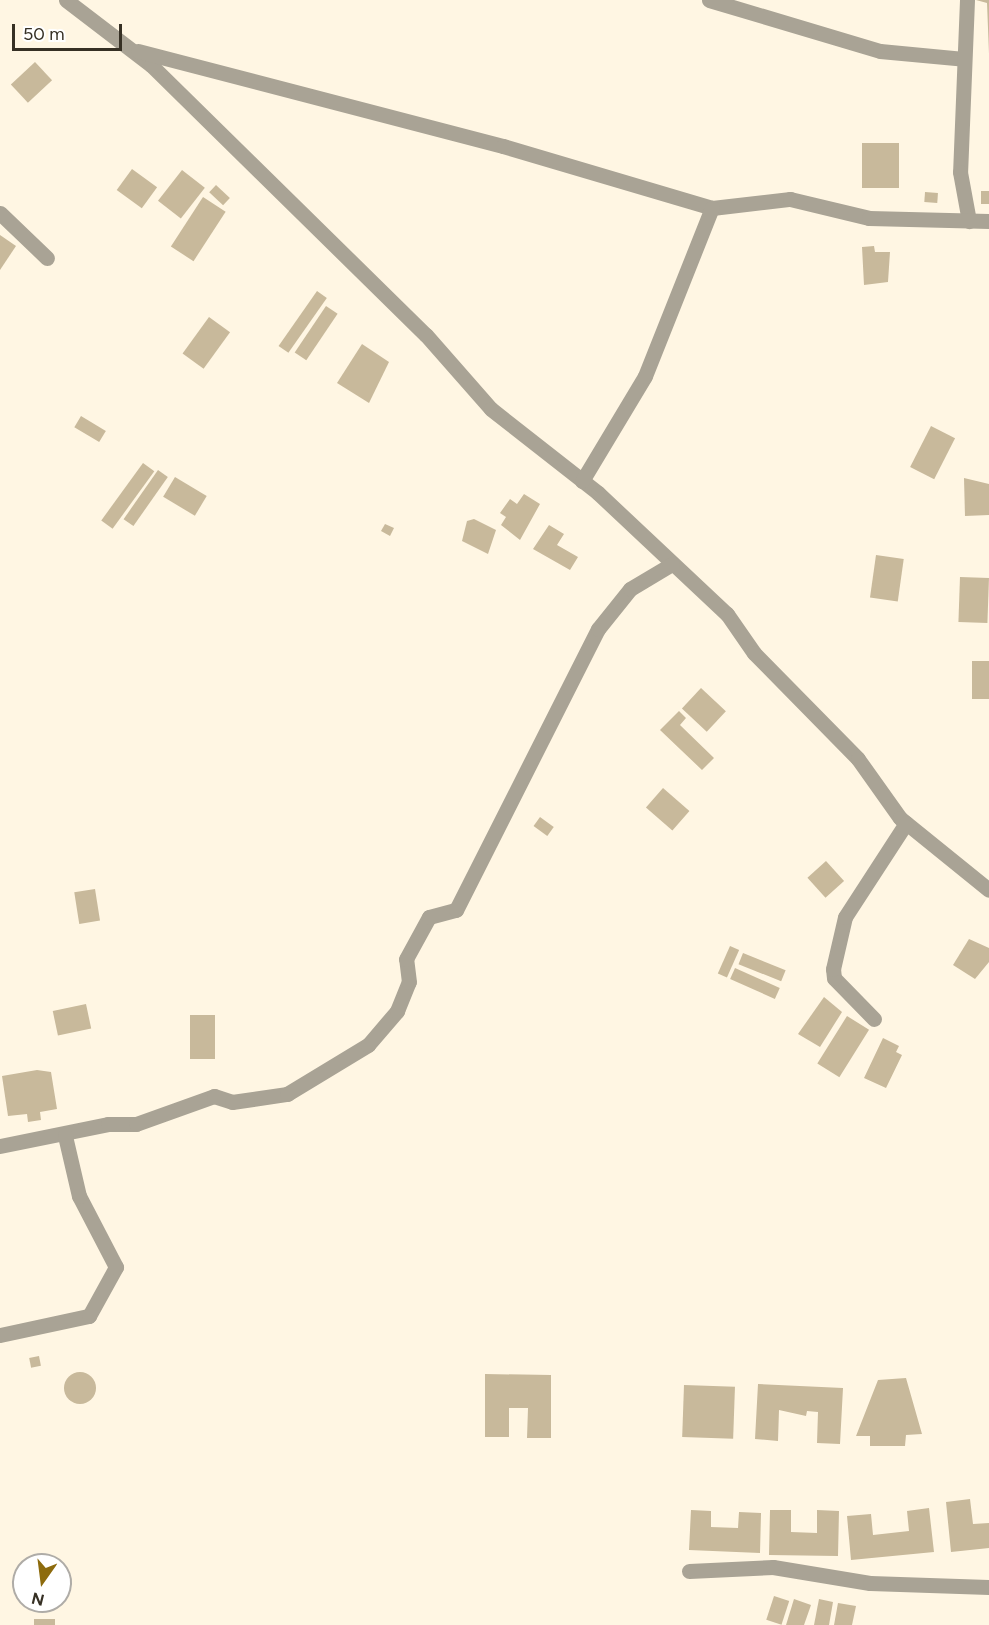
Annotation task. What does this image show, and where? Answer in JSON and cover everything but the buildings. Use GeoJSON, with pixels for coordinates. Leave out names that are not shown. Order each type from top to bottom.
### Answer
{"type":"FeatureCollection","features":[{"type":"Feature","properties":{"kind":"street"},"geometry":{"type":"LineString","coordinates":[[66,0],[131,49],[340,249],[491,409],[582,481],[727,614],[754,653],[858,759],[906,823],[989,890]]}},
{"type":"Feature","properties":{"kind":"street"},"geometry":{"type":"LineString","coordinates":[[709,0],[880,51],[964,59]]}},
{"type":"Feature","properties":{"kind":"street"},"geometry":{"type":"LineString","coordinates":[[967,0],[960,172],[969,221]]}},
{"type":"Feature","properties":{"kind":"street"},"geometry":{"type":"LineString","coordinates":[[131,49],[503,146],[712,208],[790,199],[869,218],[989,221]]}},
{"type":"Feature","properties":{"kind":"street"},"geometry":{"type":"LineString","coordinates":[[582,481],[645,376],[712,208]]}},
{"type":"Feature","properties":{"kind":"street"},"geometry":{"type":"LineString","coordinates":[[0,213],[47,258]]}},
{"type":"Feature","properties":{"kind":"street"},"geometry":{"type":"LineString","coordinates":[[0,1146],[65,1136],[108,1124],[136,1124],[214,1096],[232,1102],[288,1094],[368,1045],[397,1011],[409,982],[406,959],[429,917],[456,910],[598,629],[630,590],[672,564]]}},
{"type":"Feature","properties":{"kind":"street"},"geometry":{"type":"LineString","coordinates":[[874,1019],[834,978],[833,969],[845,918],[906,823]]}},
{"type":"Feature","properties":{"kind":"street"},"geometry":{"type":"LineString","coordinates":[[0,1335],[89,1316],[116,1267],[79,1196],[65,1136]]}},
{"type":"Feature","properties":{"kind":"street"},"geometry":{"type":"LineString","coordinates":[[689,1570],[773,1567],[870,1583],[989,1587]]}}]}
